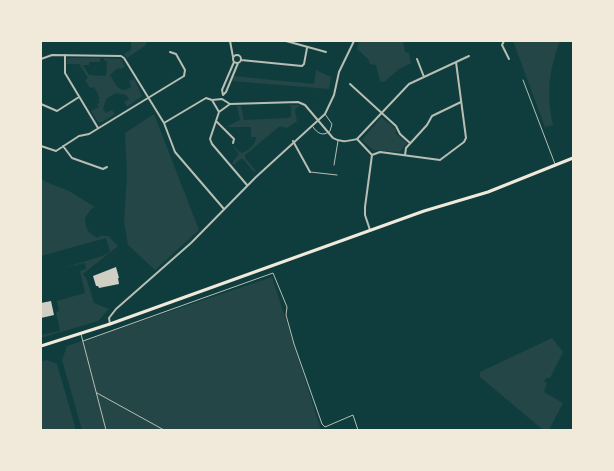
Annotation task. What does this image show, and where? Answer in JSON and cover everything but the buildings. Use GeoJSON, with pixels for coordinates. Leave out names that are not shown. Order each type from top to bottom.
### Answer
{"type":"FeatureCollection","features":[{"type":"Feature","properties":{"kind":"main road"},"geometry":{"type":"LineString","coordinates":[[41,346],[110,324],[424,210],[488,192],[573,158]]}},
{"type":"Feature","properties":{"kind":"street"},"geometry":{"type":"LineString","coordinates":[[222,99],[222,90],[234,62],[230,41]]}},
{"type":"Feature","properties":{"kind":"street"},"geometry":{"type":"LineString","coordinates":[[286,41],[326,52]]}},
{"type":"Feature","properties":{"kind":"street"},"geometry":{"type":"LineString","coordinates":[[110,324],[109,318],[116,309],[191,243],[247,185],[293,141],[318,122],[325,114],[334,95],[339,72],[354,41]]}},
{"type":"Feature","properties":{"kind":"street"},"geometry":{"type":"LineString","coordinates":[[504,41],[502,45],[509,59]]}},
{"type":"Feature","properties":{"kind":"street"},"geometry":{"type":"LineString","coordinates":[[241,60],[302,66],[304,64],[307,48]]}},
{"type":"Feature","properties":{"kind":"street"},"geometry":{"type":"LineString","coordinates":[[41,146],[53,151],[79,136],[89,134],[184,76],[185,70],[176,54],[170,52]]}},
{"type":"Feature","properties":{"kind":"street"},"geometry":{"type":"LineString","coordinates":[[41,59],[52,55],[121,56],[124,58],[164,123],[175,152],[224,210]]}},
{"type":"Feature","properties":{"kind":"street"},"geometry":{"type":"LineString","coordinates":[[65,55],[65,73],[98,128]]}},
{"type":"Feature","properties":{"kind":"street"},"geometry":{"type":"LineString","coordinates":[[233,57],[238,55],[241,60]]}},
{"type":"Feature","properties":{"kind":"street"},"geometry":{"type":"LineString","coordinates":[[164,123],[206,98],[212,100],[222,99],[230,104],[298,102],[305,105],[328,133],[338,141],[357,139],[409,84],[469,56]]}},
{"type":"Feature","properties":{"kind":"street"},"geometry":{"type":"LineString","coordinates":[[417,59],[424,77]]}},
{"type":"Feature","properties":{"kind":"street"},"geometry":{"type":"LineString","coordinates":[[223,95],[226,92],[238,63],[241,60]]}},
{"type":"Feature","properties":{"kind":"street"},"geometry":{"type":"LineString","coordinates":[[234,62],[238,63]]}},
{"type":"Feature","properties":{"kind":"street"},"geometry":{"type":"LineString","coordinates":[[372,155],[380,152],[440,160],[464,142],[466,138],[456,62]]}},
{"type":"Feature","properties":{"kind":"street"},"geometry":{"type":"LineString","coordinates":[[350,84],[396,126],[400,134],[410,143]]}},
{"type":"Feature","properties":{"kind":"street"},"geometry":{"type":"LineString","coordinates":[[41,104],[57,111],[79,97]]}},
{"type":"Feature","properties":{"kind":"street"},"geometry":{"type":"LineString","coordinates":[[212,100],[219,112]]}},
{"type":"Feature","properties":{"kind":"street"},"geometry":{"type":"LineString","coordinates":[[405,155],[406,148],[427,125],[432,116],[461,102]]}},
{"type":"Feature","properties":{"kind":"street"},"geometry":{"type":"LineString","coordinates":[[230,104],[219,112],[210,139],[212,144],[247,185]]}},
{"type":"Feature","properties":{"kind":"street"},"geometry":{"type":"LineString","coordinates":[[216,121],[234,138],[234,143]]}},
{"type":"Feature","properties":{"kind":"street"},"geometry":{"type":"LineString","coordinates":[[357,139],[372,155]]}},
{"type":"Feature","properties":{"kind":"street"},"geometry":{"type":"LineString","coordinates":[[293,141],[310,172]]}},
{"type":"Feature","properties":{"kind":"street"},"geometry":{"type":"LineString","coordinates":[[64,146],[72,158],[103,169],[106,167]]}},
{"type":"Feature","properties":{"kind":"street"},"geometry":{"type":"LineString","coordinates":[[370,230],[365,215],[365,207],[372,155]]}},
{"type":"Feature","properties":{"kind":"lane"},"geometry":{"type":"LineString","coordinates":[[523,80],[555,165]]}},
{"type":"Feature","properties":{"kind":"lane"},"geometry":{"type":"LineString","coordinates":[[312,126],[320,134],[328,133],[332,124],[325,114]]}},
{"type":"Feature","properties":{"kind":"lane"},"geometry":{"type":"LineString","coordinates":[[334,165],[338,141]]}},
{"type":"Feature","properties":{"kind":"lane"},"geometry":{"type":"LineString","coordinates":[[310,172],[337,175]]}},
{"type":"Feature","properties":{"kind":"lane"},"geometry":{"type":"LineString","coordinates":[[83,341],[273,273],[287,307],[286,315],[294,344],[322,424],[325,427],[330,426],[352,415],[358,430]]}},
{"type":"Feature","properties":{"kind":"lane"},"geometry":{"type":"LineString","coordinates":[[81,334],[106,430]]}},
{"type":"Feature","properties":{"kind":"lane"},"geometry":{"type":"LineString","coordinates":[[97,392],[164,430]]}},
{"type":"Feature","properties":{"kind":"shaded area"},"geometry":{"type":"Polygon","coordinates":[[[131,41],[147,41],[146,45],[127,58],[124,54],[131,50],[131,41]]]}},
{"type":"Feature","properties":{"kind":"shaded area"},"geometry":{"type":"Polygon","coordinates":[[[359,41],[403,41],[405,52],[409,53],[411,63],[399,69],[384,82],[380,81],[376,65],[370,64],[368,59],[357,49],[359,41]]]}},
{"type":"Feature","properties":{"kind":"shaded area"},"geometry":{"type":"Polygon","coordinates":[[[513,41],[560,41],[553,62],[549,92],[553,125],[545,127],[513,41]]]}},
{"type":"Feature","properties":{"kind":"shaded area"},"geometry":{"type":"Polygon","coordinates":[[[100,58],[100,62],[89,62],[89,65],[83,65],[89,75],[106,76],[107,61],[104,61],[104,58],[121,59],[125,67],[121,69],[118,68],[110,75],[116,85],[124,90],[131,87],[129,81],[134,79],[142,96],[127,107],[124,102],[129,99],[126,95],[116,93],[106,99],[103,109],[106,113],[112,110],[115,114],[102,122],[98,122],[91,111],[99,107],[97,104],[100,103],[98,100],[100,98],[94,87],[90,88],[85,80],[88,78],[79,64],[67,64],[67,59],[100,58]]]}},
{"type":"Feature","properties":{"kind":"shaded area"},"geometry":{"type":"Polygon","coordinates":[[[316,70],[331,77],[329,89],[232,81],[233,76],[314,84],[316,70]]]}},
{"type":"Feature","properties":{"kind":"shaded area"},"geometry":{"type":"Polygon","coordinates":[[[289,105],[300,105],[295,110],[297,121],[287,128],[280,126],[245,155],[245,158],[256,171],[254,172],[243,159],[240,159],[234,165],[232,163],[239,154],[231,144],[241,153],[249,149],[256,140],[256,137],[251,137],[251,127],[226,127],[240,120],[237,106],[241,106],[244,120],[288,118],[291,116],[291,107],[289,105]]]}},
{"type":"Feature","properties":{"kind":"shaded area"},"geometry":{"type":"Polygon","coordinates":[[[154,114],[199,230],[155,270],[128,245],[124,221],[127,176],[125,133],[154,114]]]}},
{"type":"Feature","properties":{"kind":"shaded area"},"geometry":{"type":"Polygon","coordinates":[[[381,117],[395,128],[396,134],[407,143],[400,152],[373,150],[362,140],[381,117]]]}},
{"type":"Feature","properties":{"kind":"shaded area"},"geometry":{"type":"Polygon","coordinates":[[[41,178],[46,182],[69,191],[95,207],[91,209],[85,218],[88,231],[98,238],[100,236],[108,236],[118,246],[83,274],[87,280],[94,303],[109,309],[98,321],[41,338],[41,335],[60,331],[56,312],[59,311],[57,301],[85,293],[80,271],[86,269],[85,263],[63,268],[102,256],[110,252],[106,238],[41,256],[41,178]]]}},
{"type":"Feature","properties":{"kind":"shaded area"},"geometry":{"type":"Polygon","coordinates":[[[272,277],[321,430],[82,430],[62,360],[67,346],[272,277]]]}},
{"type":"Feature","properties":{"kind":"shaded area"},"geometry":{"type":"Polygon","coordinates":[[[552,338],[563,352],[550,378],[546,378],[544,382],[547,383],[544,392],[563,403],[549,430],[543,430],[480,377],[480,372],[552,338]]]}},
{"type":"Feature","properties":{"kind":"shaded area"},"geometry":{"type":"Polygon","coordinates":[[[47,360],[57,364],[76,430],[41,430],[41,361],[47,360]]]}}]}
